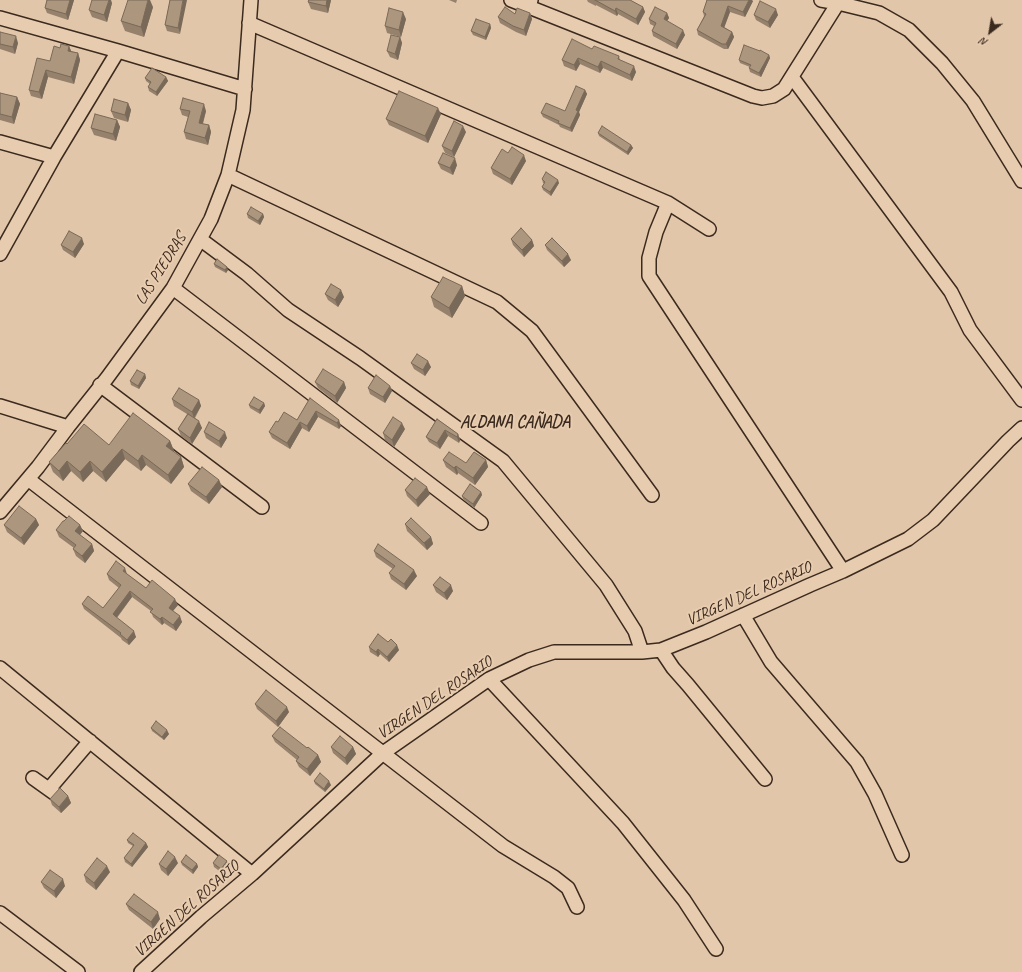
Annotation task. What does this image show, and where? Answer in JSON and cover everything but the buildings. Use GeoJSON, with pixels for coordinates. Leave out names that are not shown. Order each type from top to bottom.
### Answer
{"type":"FeatureCollection","features":[{"type":"Feature","properties":{"kind":"street","name":"LAS PIEDRAS"},"geometry":{"type":"LineString","coordinates":[[0,512],[38,468],[173,288],[210,219],[228,175],[243,110],[251,0]]}},
{"type":"Feature","properties":{"kind":"street"},"geometry":{"type":"LineString","coordinates":[[511,0],[530,3],[753,96],[762,98],[773,96],[784,89],[838,3]]}},
{"type":"Feature","properties":{"kind":"street"},"geometry":{"type":"LineString","coordinates":[[821,0],[879,13],[909,30],[942,63],[973,101],[1022,181]]}},
{"type":"Feature","properties":{"kind":"street"},"geometry":{"type":"LineString","coordinates":[[0,18],[118,50],[245,89]]}},
{"type":"Feature","properties":{"kind":"street"},"geometry":{"type":"LineString","coordinates":[[250,23],[668,203],[709,229]]}},
{"type":"Feature","properties":{"kind":"street"},"geometry":{"type":"LineString","coordinates":[[0,254],[54,157],[118,50]]}},
{"type":"Feature","properties":{"kind":"street"},"geometry":{"type":"LineString","coordinates":[[792,76],[951,292],[970,330],[1022,400]]}},
{"type":"Feature","properties":{"kind":"street"},"geometry":{"type":"LineString","coordinates":[[0,142],[54,157]]}},
{"type":"Feature","properties":{"kind":"street"},"geometry":{"type":"LineString","coordinates":[[228,175],[497,302],[532,331],[652,495]]}},
{"type":"Feature","properties":{"kind":"street"},"geometry":{"type":"LineString","coordinates":[[668,203],[656,232],[649,258],[649,276],[843,571]]}},
{"type":"Feature","properties":{"kind":"street"},"geometry":{"type":"LineString","coordinates":[[200,239],[247,274],[288,310],[360,358],[503,461],[606,585],[635,631],[642,652]]}},
{"type":"Feature","properties":{"kind":"street"},"geometry":{"type":"LineString","coordinates":[[173,288],[481,523]]}},
{"type":"Feature","properties":{"kind":"street"},"geometry":{"type":"LineString","coordinates":[[100,385],[262,507]]}},
{"type":"Feature","properties":{"kind":"street"},"geometry":{"type":"LineString","coordinates":[[0,406],[68,427]]}},
{"type":"Feature","properties":{"kind":"street","name":"VIRGEN DEL ROSARIO"},"geometry":{"type":"LineString","coordinates":[[141,972],[201,917],[252,874],[383,753],[489,679],[529,660],[554,652],[642,652],[661,650],[843,571],[908,539],[933,520],[1022,428]]}},
{"type":"Feature","properties":{"kind":"street"},"geometry":{"type":"LineString","coordinates":[[28,479],[503,846],[554,877],[568,888],[577,906]]}},
{"type":"Feature","properties":{"kind":"street"},"geometry":{"type":"LineString","coordinates":[[743,615],[772,662],[857,762],[875,794],[902,855]]}},
{"type":"Feature","properties":{"kind":"street"},"geometry":{"type":"LineString","coordinates":[[661,650],[673,668],[765,779]]}},
{"type":"Feature","properties":{"kind":"street"},"geometry":{"type":"LineString","coordinates":[[0,668],[252,874]]}},
{"type":"Feature","properties":{"kind":"street"},"geometry":{"type":"LineString","coordinates":[[489,679],[623,823],[684,900],[716,949]]}},
{"type":"Feature","properties":{"kind":"street"},"geometry":{"type":"LineString","coordinates":[[33,778],[51,791],[90,741]]}},
{"type":"Feature","properties":{"kind":"street"},"geometry":{"type":"LineString","coordinates":[[0,913],[78,972]]}},
{"type":"Feature","properties":{"kind":"district","name":"ALDANA CAÑADA"},"geometry":{"type":"Point","coordinates":[515,423]}}]}
